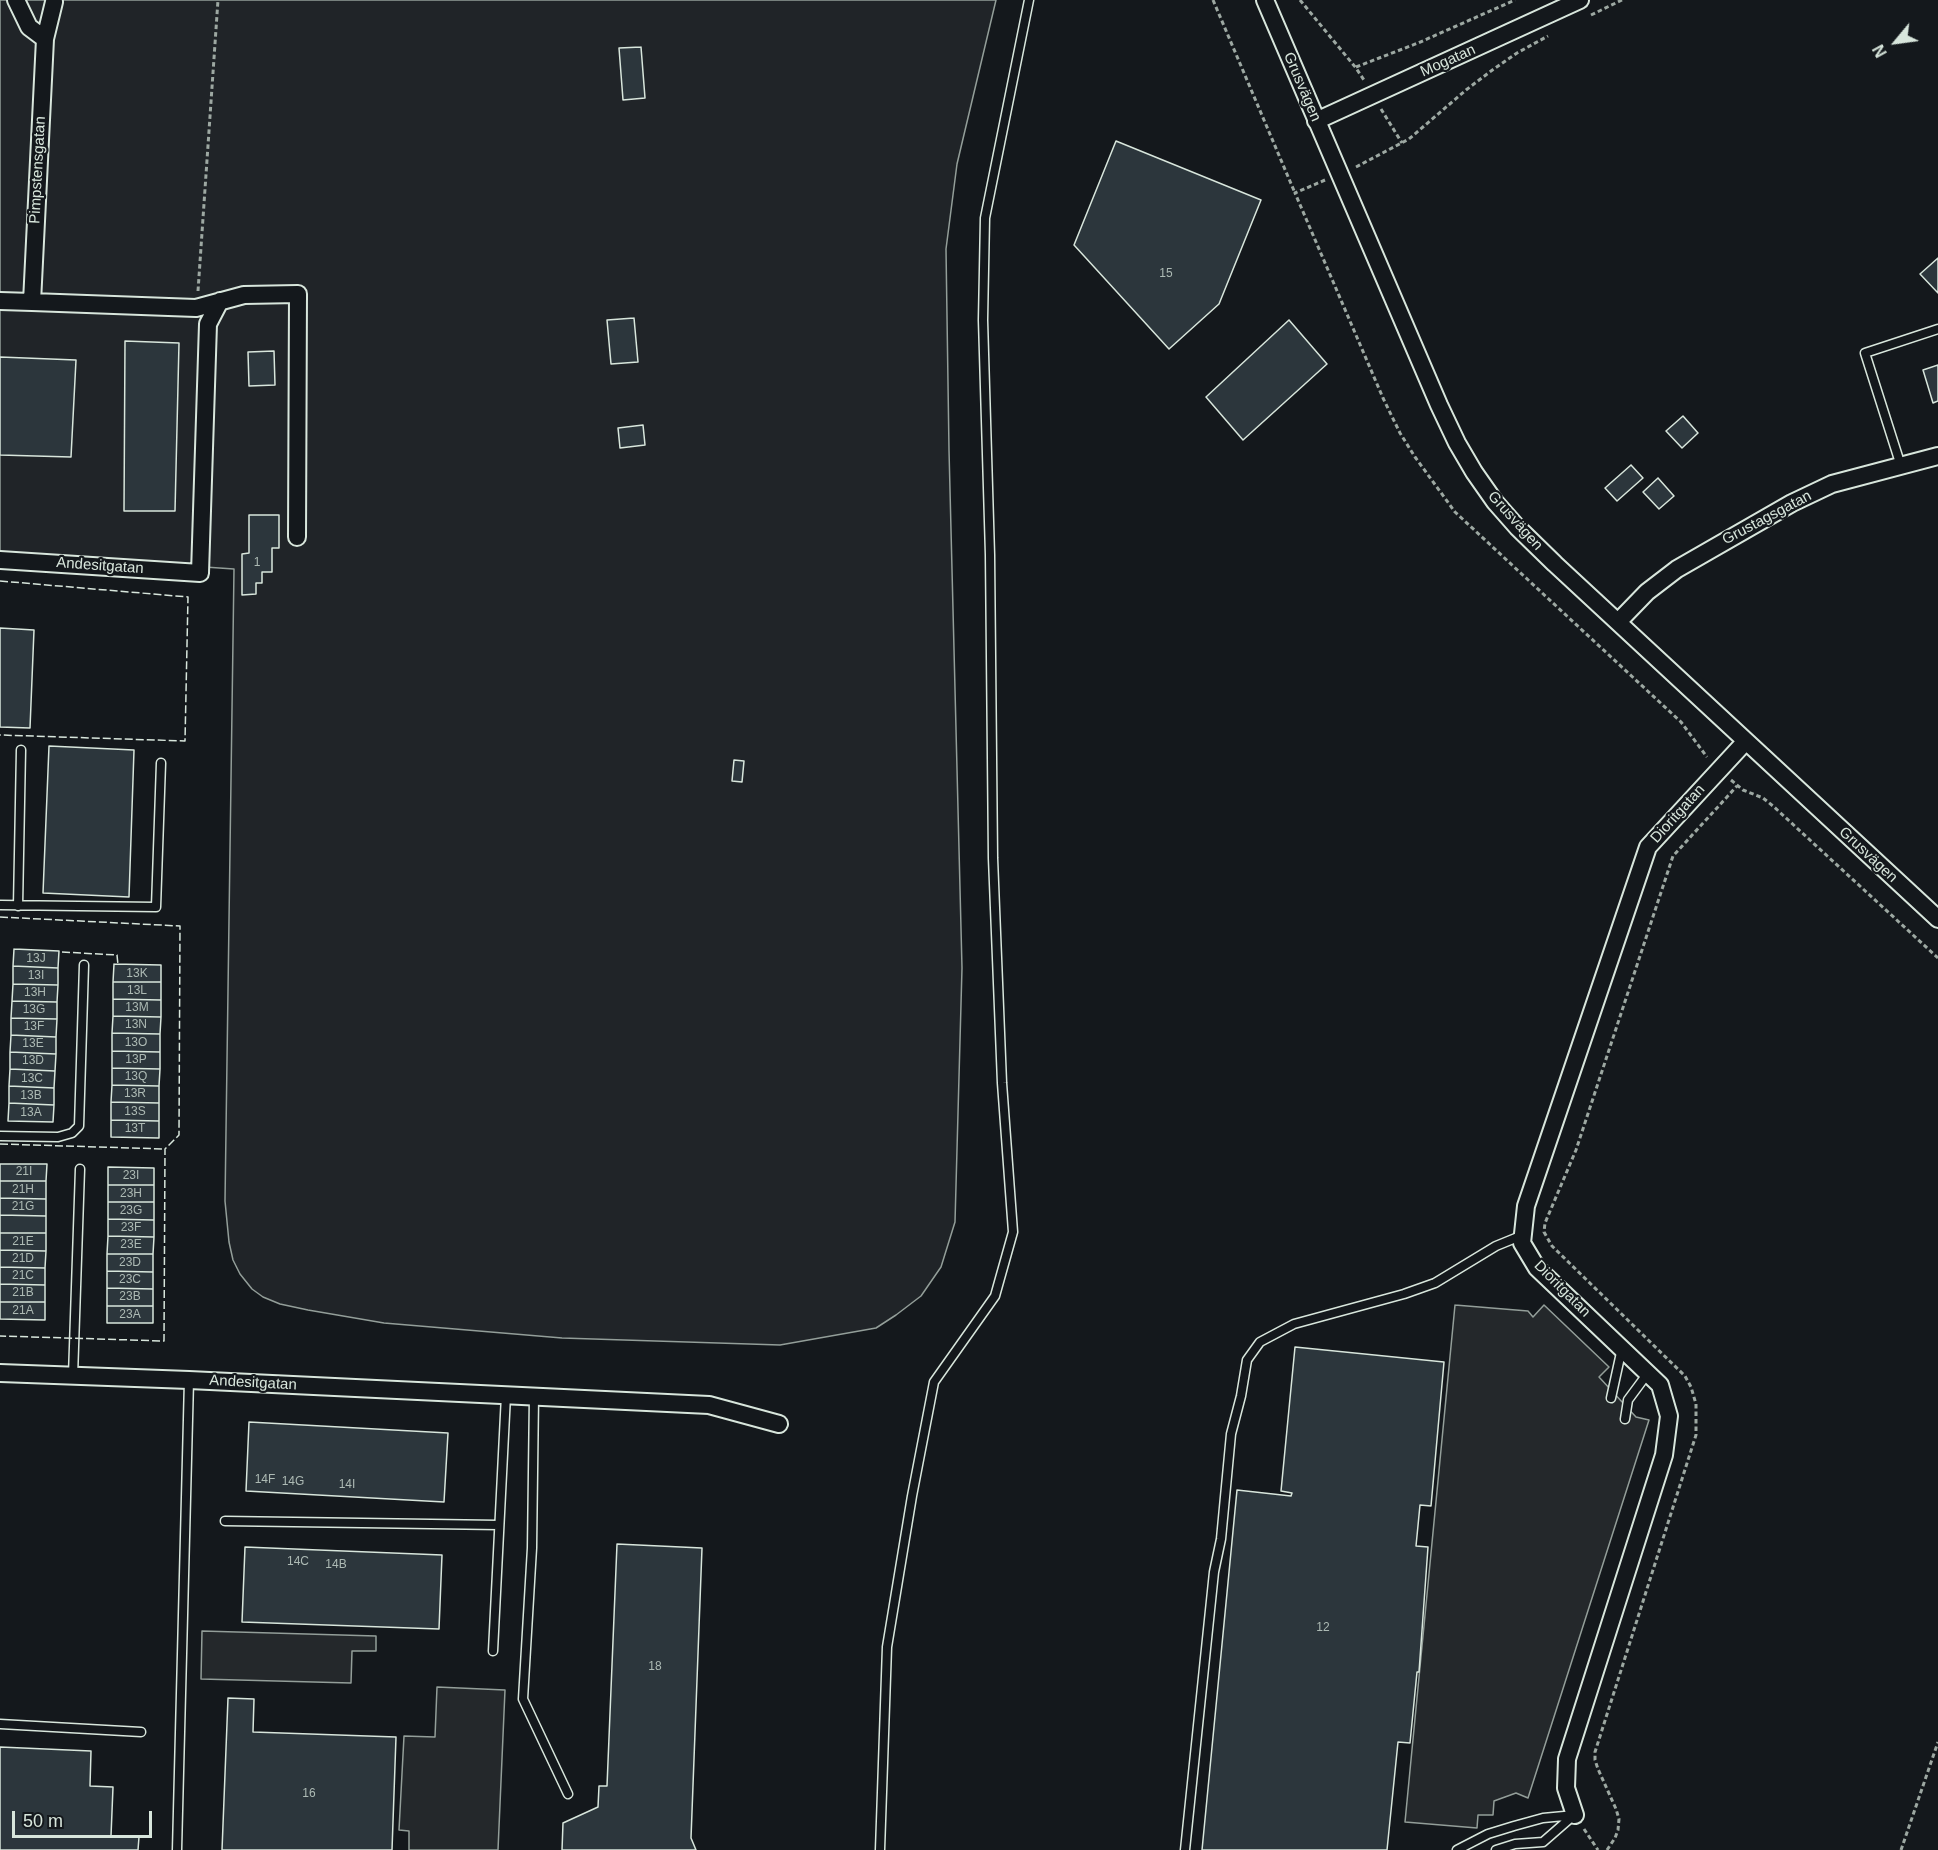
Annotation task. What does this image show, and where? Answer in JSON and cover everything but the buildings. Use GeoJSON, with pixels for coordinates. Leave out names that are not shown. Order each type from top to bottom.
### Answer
{"type":"FeatureCollection","features":[{"type":"Feature","properties":{"kind":"street"},"geometry":{"type":"LineString","coordinates":[[16,0],[29,27],[45,39]]}},
{"type":"Feature","properties":{"kind":"street","name":"Grusvägen"},"geometry":{"type":"LineString","coordinates":[[1265,0],[1439,405],[1457,443],[1495,502],[1517,527],[1938,919]]}},
{"type":"Feature","properties":{"kind":"street","name":"Mogatan"},"geometry":{"type":"LineString","coordinates":[[1317,121],[1580,0]]}},
{"type":"Feature","properties":{"kind":"street","name":"Pimpstensgatan"},"geometry":{"type":"LineString","coordinates":[[32,302],[45,39],[54,2]]}},
{"type":"Feature","properties":{"kind":"street"},"geometry":{"type":"LineString","coordinates":[[0,301],[196,308],[244,295],[297,294],[297,537]]}},
{"type":"Feature","properties":{"kind":"street","name":"Andesitgatan"},"geometry":{"type":"LineString","coordinates":[[0,560],[200,573],[208,324],[220,302]]}},
{"type":"Feature","properties":{"kind":"street","name":"Grustagsgatan"},"geometry":{"type":"LineString","coordinates":[[1618,622],[1661,580],[1750,525],[1832,484],[1938,456]]}},
{"type":"Feature","properties":{"kind":"street","name":"Dioritgatan"},"geometry":{"type":"LineString","coordinates":[[1575,1815],[1566,1788],[1567,1759],[1664,1455],[1669,1416],[1660,1385],[1537,1268],[1522,1243],[1526,1206],[1648,847],[1746,741]]}},
{"type":"Feature","properties":{"kind":"street","name":"Andesitgatan"},"geometry":{"type":"LineString","coordinates":[[0,1373],[709,1405],[779,1424]]}},
{"type":"Feature","properties":{"kind":"lane"},"geometry":{"type":"LineString","coordinates":[[880,1850],[887,1647],[934,1382],[995,1296],[1013,1232],[1002,1083],[993,858],[990,555],[983,320],[985,218],[1029,0]]}},
{"type":"Feature","properties":{"kind":"lane"},"geometry":{"type":"LineString","coordinates":[[1901,466],[1865,353],[1938,329]]}},
{"type":"Feature","properties":{"kind":"lane"},"geometry":{"type":"LineString","coordinates":[[18,906],[21,750]]}},
{"type":"Feature","properties":{"kind":"lane"},"geometry":{"type":"LineString","coordinates":[[0,905],[156,907],[161,763]]}},
{"type":"Feature","properties":{"kind":"lane"},"geometry":{"type":"LineString","coordinates":[[0,1136],[58,1137],[72,1133],[79,1126],[84,965]]}},
{"type":"Feature","properties":{"kind":"lane"},"geometry":{"type":"LineString","coordinates":[[73,1376],[80,1169]]}},
{"type":"Feature","properties":{"kind":"lane"},"geometry":{"type":"LineString","coordinates":[[1185,1850],[1231,1434],[1241,1396],[1246,1360],[1260,1342],[1294,1324],[1404,1294],[1435,1283],[1496,1246],[1523,1235]]}},
{"type":"Feature","properties":{"kind":"lane"},"geometry":{"type":"LineString","coordinates":[[1611,1398],[1622,1348]]}},
{"type":"Feature","properties":{"kind":"lane"},"geometry":{"type":"LineString","coordinates":[[1625,1419],[1628,1400],[1647,1373]]}},
{"type":"Feature","properties":{"kind":"lane"},"geometry":{"type":"LineString","coordinates":[[177,1850],[189,1380]]}},
{"type":"Feature","properties":{"kind":"lane"},"geometry":{"type":"LineString","coordinates":[[493,1651],[506,1395]]}},
{"type":"Feature","properties":{"kind":"lane"},"geometry":{"type":"LineString","coordinates":[[534,1396],[532,1548],[523,1700],[568,1794]]}},
{"type":"Feature","properties":{"kind":"lane"},"geometry":{"type":"LineString","coordinates":[[225,1521],[499,1525]]}},
{"type":"Feature","properties":{"kind":"lane"},"geometry":{"type":"LineString","coordinates":[[0,1724],[141,1732]]}},
{"type":"Feature","properties":{"kind":"lane"},"geometry":{"type":"LineString","coordinates":[[1496,1850],[1543,1842],[1575,1815]]}},
{"type":"Feature","properties":{"kind":"lane"},"geometry":{"type":"LineString","coordinates":[[1457,1850],[1488,1834],[1514,1826],[1543,1818],[1575,1815]]}},
{"type":"Feature","properties":{"kind":"path"},"geometry":{"type":"LineString","coordinates":[[196,308],[218,0]]}},
{"type":"Feature","properties":{"kind":"path"},"geometry":{"type":"LineString","coordinates":[[1213,0],[1400,433],[1438,490],[1455,512],[1482,538],[1681,722],[1699,748],[1719,770],[1737,786],[1763,798],[1773,806],[1938,958]]}},
{"type":"Feature","properties":{"kind":"path"},"geometry":{"type":"LineString","coordinates":[[1300,0],[1356,68],[1402,143]]}},
{"type":"Feature","properties":{"kind":"path"},"geometry":{"type":"LineString","coordinates":[[1356,68],[1515,0]]}},
{"type":"Feature","properties":{"kind":"path"},"geometry":{"type":"LineString","coordinates":[[1590,16],[1622,0]]}},
{"type":"Feature","properties":{"kind":"path"},"geometry":{"type":"LineString","coordinates":[[1295,193],[1340,174],[1402,143],[1427,125],[1466,90],[1517,52],[1552,34]]}},
{"type":"Feature","properties":{"kind":"path"},"geometry":{"type":"LineString","coordinates":[[1607,1850],[1616,1839],[1619,1820],[1598,1769],[1595,1752],[1696,1435],[1696,1404],[1685,1376],[1552,1246],[1544,1232],[1545,1223],[1576,1150],[1673,856],[1737,786]]}},
{"type":"Feature","properties":{"kind":"path"},"geometry":{"type":"LineString","coordinates":[[1900,1850],[1938,1742]]}},
{"type":"Feature","properties":{"kind":"path"},"geometry":{"type":"LineString","coordinates":[[1575,1815],[1598,1850]]}},
{"type":"Feature","properties":{"kind":"shaded area"},"geometry":{"type":"Polygon","coordinates":[[[0,0],[996,0],[957,164],[946,249],[962,968],[955,1222],[941,1267],[921,1296],[896,1315],[876,1328],[780,1345],[562,1338],[384,1323],[308,1310],[280,1304],[263,1297],[252,1289],[240,1274],[233,1260],[229,1242],[225,1201],[234,569],[0,553],[0,0]]]}},
{"type":"Feature","properties":{"kind":"shaded area"},"geometry":{"type":"Polygon","coordinates":[[[1455,1305],[1528,1311],[1533,1317],[1544,1305],[1609,1367],[1599,1377],[1636,1417],[1649,1420],[1528,1798],[1516,1793],[1494,1801],[1493,1815],[1478,1815],[1477,1828],[1405,1822],[1455,1305]]]}},
{"type":"Feature","properties":{"kind":"shaded area"},"geometry":{"type":"Polygon","coordinates":[[[202,1631],[376,1636],[376,1651],[352,1651],[351,1683],[201,1679],[202,1631]]]}},
{"type":"Feature","properties":{"kind":"shaded area"},"geometry":{"type":"Polygon","coordinates":[[[437,1687],[505,1690],[498,1850],[409,1850],[409,1831],[399,1830],[404,1736],[435,1737],[437,1687]]]}},
{"type":"Feature","properties":{"kind":"fence"},"geometry":{"type":"LineString","coordinates":[[0,581],[188,597],[185,741],[0,735]]}},
{"type":"Feature","properties":{"kind":"fence"},"geometry":{"type":"LineString","coordinates":[[0,917],[180,926],[179,1135],[165,1149],[164,1341],[0,1336]]}},
{"type":"Feature","properties":{"kind":"fence"},"geometry":{"type":"LineString","coordinates":[[62,952],[117,955],[118,965]]}},
{"type":"Feature","properties":{"kind":"fence"},"geometry":{"type":"LineString","coordinates":[[0,1144],[165,1149]]}}]}
